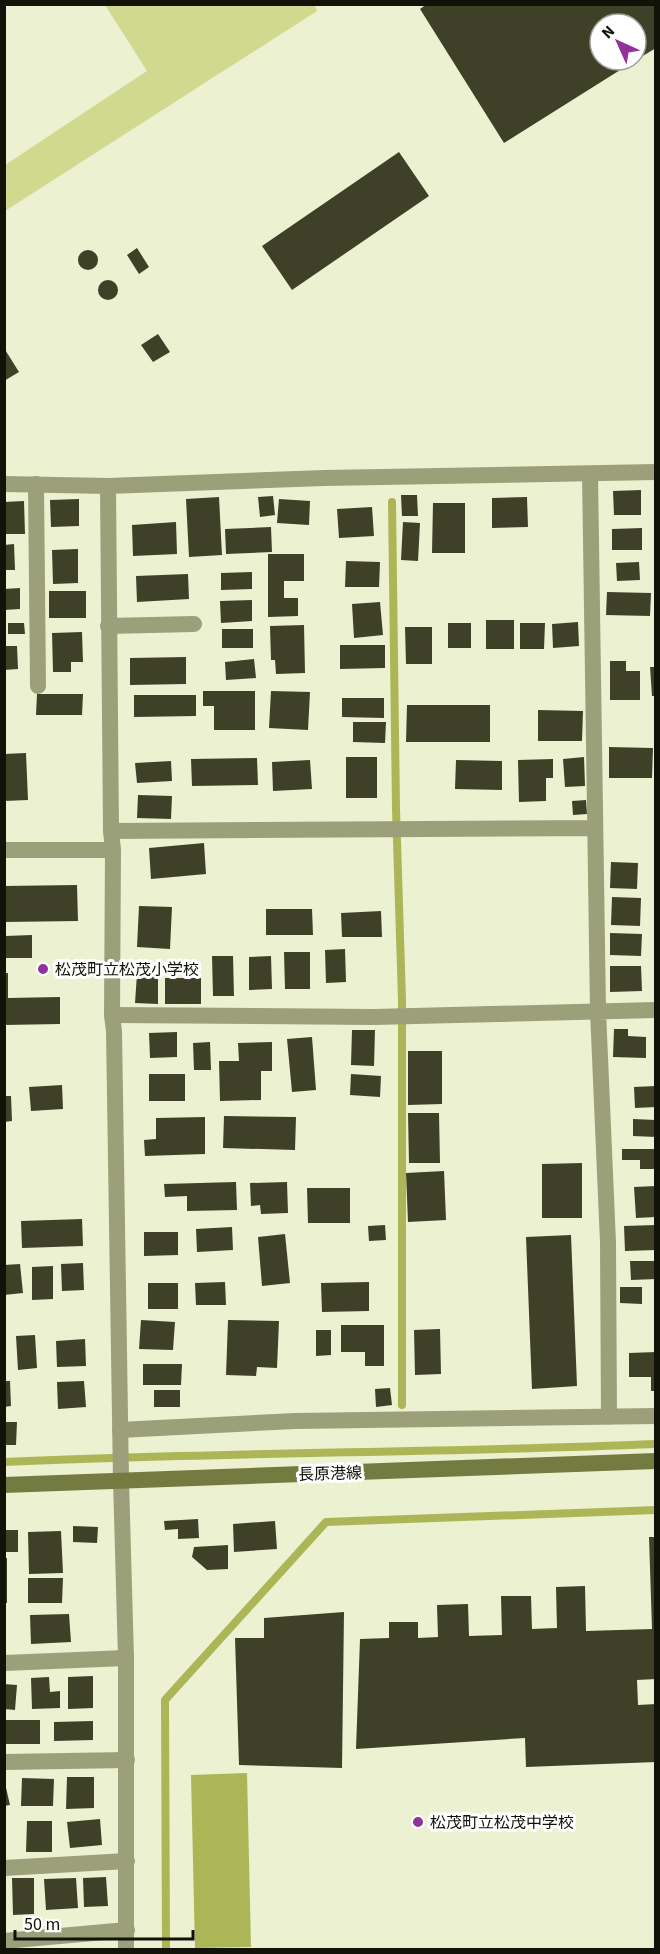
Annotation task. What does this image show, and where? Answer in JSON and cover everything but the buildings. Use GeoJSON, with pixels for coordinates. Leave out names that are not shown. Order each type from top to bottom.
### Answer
{"type":"FeatureCollection","features":[{"type":"Feature","properties":{"kind":"main road","name":"長原港線"},"geometry":{"type":"LineString","coordinates":[[4,1485],[121,1473],[656,1461]]}},
{"type":"Feature","properties":{"kind":"street"},"geometry":{"type":"LineString","coordinates":[[4,484],[108,486],[324,478],[656,472]]}},
{"type":"Feature","properties":{"kind":"street"},"geometry":{"type":"LineString","coordinates":[[590,474],[598,1011],[608,1243],[609,1417]]}},
{"type":"Feature","properties":{"kind":"street"},"geometry":{"type":"LineString","coordinates":[[36,484],[38,686]]}},
{"type":"Feature","properties":{"kind":"street"},"geometry":{"type":"LineString","coordinates":[[108,486],[108,626],[113,850],[112,1015],[126,1658],[126,1950]]}},
{"type":"Feature","properties":{"kind":"street"},"geometry":{"type":"LineString","coordinates":[[108,626],[194,624]]}},
{"type":"Feature","properties":{"kind":"street"},"geometry":{"type":"LineString","coordinates":[[111,831],[595,828]]}},
{"type":"Feature","properties":{"kind":"street"},"geometry":{"type":"LineString","coordinates":[[4,850],[113,850]]}},
{"type":"Feature","properties":{"kind":"street"},"geometry":{"type":"LineString","coordinates":[[112,1015],[374,1017],[656,1010]]}},
{"type":"Feature","properties":{"kind":"street"},"geometry":{"type":"LineString","coordinates":[[120,1439],[294,1421],[656,1416]]}},
{"type":"Feature","properties":{"kind":"street"},"geometry":{"type":"LineString","coordinates":[[4,1664],[126,1658]]}},
{"type":"Feature","properties":{"kind":"street"},"geometry":{"type":"LineString","coordinates":[[4,1762],[127,1761]]}},
{"type":"Feature","properties":{"kind":"street"},"geometry":{"type":"LineString","coordinates":[[4,1868],[127,1861]]}},
{"type":"Feature","properties":{"kind":"street"},"geometry":{"type":"LineString","coordinates":[[4,1941],[127,1930]]}},
{"type":"Feature","properties":{"kind":"shaded area"},"geometry":{"type":"Polygon","coordinates":[[[314,4],[317,11],[5,211],[5,165],[147,71],[105,5],[314,4]]]}},
{"type":"Feature","properties":{"kind":"shaded area"},"geometry":{"type":"Polygon","coordinates":[[[247,1773],[251,1947],[195,1948],[191,1775],[247,1773]]]}},
{"type":"Feature","properties":{"kind":"waterway"},"geometry":{"type":"LineString","coordinates":[[392,502],[396,809],[402,1000],[402,1405]]}},
{"type":"Feature","properties":{"kind":"waterway"},"geometry":{"type":"LineString","coordinates":[[4,1462],[656,1444]]}},
{"type":"Feature","properties":{"kind":"waterway"},"geometry":{"type":"LineString","coordinates":[[166,1950],[165,1700],[326,1522],[656,1510]]}},
{"type":"Feature","properties":{"kind":"place","name":"松茂町立松茂小学校"},"geometry":{"type":"Point","coordinates":[43,969]}},
{"type":"Feature","properties":{"kind":"place","name":"松茂町立松茂中学校"},"geometry":{"type":"Point","coordinates":[418,1822]}}]}
